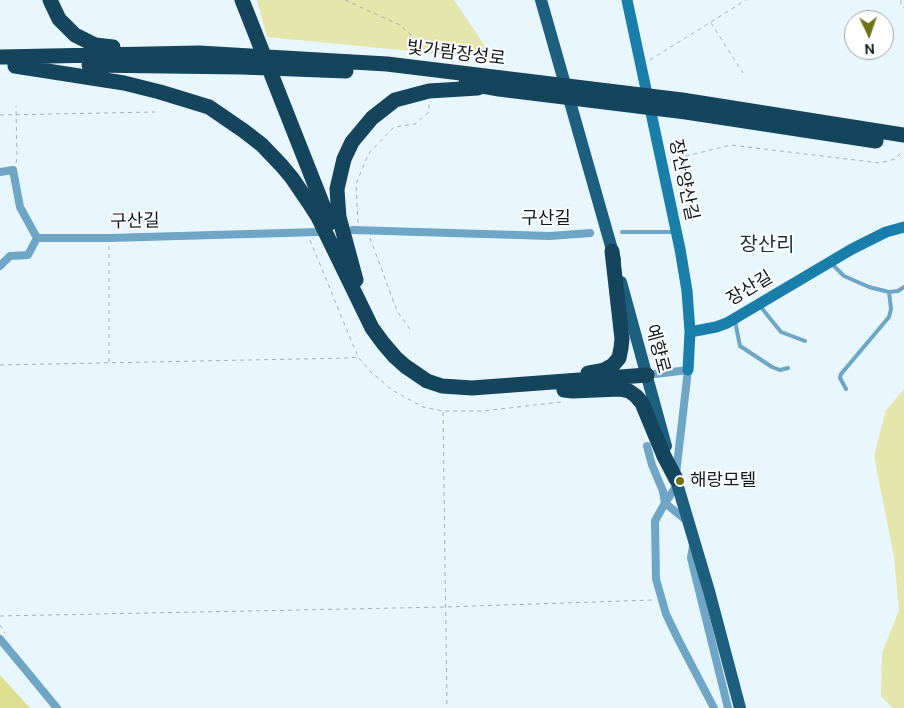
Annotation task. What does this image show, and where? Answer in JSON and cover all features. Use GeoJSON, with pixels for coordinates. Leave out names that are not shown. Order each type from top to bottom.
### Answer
{"type":"FeatureCollection","features":[{"type":"Feature","properties":{"kind":"highway"},"geometry":{"type":"LineString","coordinates":[[50,0],[59,19],[75,35],[95,45],[199,53]]}},
{"type":"Feature","properties":{"kind":"highway"},"geometry":{"type":"LineString","coordinates":[[242,0],[365,312],[372,328],[395,357],[427,381],[456,388],[525,385],[647,375]]}},
{"type":"Feature","properties":{"kind":"highway","name":"빛가람장성로"},"geometry":{"type":"LineString","coordinates":[[0,57],[199,53],[259,62]]}},
{"type":"Feature","properties":{"kind":"highway","name":"빛가람장성로"},"geometry":{"type":"LineString","coordinates":[[8,66],[279,63],[493,84],[684,106],[904,135]]}},
{"type":"Feature","properties":{"kind":"highway"},"geometry":{"type":"LineString","coordinates":[[8,66],[124,83],[160,92],[208,107],[244,131],[262,145],[282,166],[309,203],[318,217],[365,312]]}},
{"type":"Feature","properties":{"kind":"highway"},"geometry":{"type":"LineString","coordinates":[[365,312],[339,217],[338,204],[337,189],[344,159],[352,142],[372,118],[395,100],[429,91],[493,84]]}},
{"type":"Feature","properties":{"kind":"highway","name":"빛가람장성로"},"geometry":{"type":"LineString","coordinates":[[684,106],[903,149]]}},
{"type":"Feature","properties":{"kind":"highway"},"geometry":{"type":"LineString","coordinates":[[525,385],[604,370],[613,365],[619,358],[622,339],[612,250]]}},
{"type":"Feature","properties":{"kind":"highway"},"geometry":{"type":"LineString","coordinates":[[525,385],[573,391],[619,389],[636,396],[642,403],[676,482]]}},
{"type":"Feature","properties":{"kind":"main road","name":"예향로"},"geometry":{"type":"LineString","coordinates":[[541,0],[740,708]]}},
{"type":"Feature","properties":{"kind":"street","name":"장산양산길"},"geometry":{"type":"LineString","coordinates":[[627,0],[687,291],[690,332],[688,370]]}},
{"type":"Feature","properties":{"kind":"street"},"geometry":{"type":"LineString","coordinates":[[0,172],[13,170],[20,207],[37,238],[28,255],[10,256],[0,266]]}},
{"type":"Feature","properties":{"kind":"street","name":"장산길"},"geometry":{"type":"LineString","coordinates":[[690,332],[716,327],[735,318],[829,262],[870,240],[904,227]]}},
{"type":"Feature","properties":{"kind":"street","name":"구산길"},"geometry":{"type":"LineString","coordinates":[[360,230],[550,236],[590,233]]}},
{"type":"Feature","properties":{"kind":"street","name":"구산길"},"geometry":{"type":"LineString","coordinates":[[37,238],[109,238],[319,232]]}},
{"type":"Feature","properties":{"kind":"street"},"geometry":{"type":"LineString","coordinates":[[647,375],[688,370],[676,482],[655,521],[656,579],[662,600],[678,639],[714,708]]}},
{"type":"Feature","properties":{"kind":"street"},"geometry":{"type":"LineString","coordinates":[[647,446],[652,465],[663,491],[665,503],[689,523]]}},
{"type":"Feature","properties":{"kind":"street"},"geometry":{"type":"LineString","coordinates":[[694,542],[691,558],[728,708]]}},
{"type":"Feature","properties":{"kind":"street"},"geometry":{"type":"LineString","coordinates":[[0,639],[57,708]]}},
{"type":"Feature","properties":{"kind":"lane"},"geometry":{"type":"LineString","coordinates":[[622,232],[676,232]]}},
{"type":"Feature","properties":{"kind":"lane"},"geometry":{"type":"LineString","coordinates":[[829,262],[844,276],[869,287],[889,292],[898,291],[904,287]]}},
{"type":"Feature","properties":{"kind":"lane"},"geometry":{"type":"LineString","coordinates":[[846,389],[840,378],[841,374],[889,317],[891,309],[889,292]]}},
{"type":"Feature","properties":{"kind":"lane"},"geometry":{"type":"LineString","coordinates":[[758,304],[781,332],[805,341]]}},
{"type":"Feature","properties":{"kind":"lane"},"geometry":{"type":"LineString","coordinates":[[735,318],[740,346],[772,367],[780,370],[788,368]]}},
{"type":"Feature","properties":{"kind":"path"},"geometry":{"type":"LineString","coordinates":[[345,0],[400,25],[410,34],[414,41]]}},
{"type":"Feature","properties":{"kind":"path"},"geometry":{"type":"LineString","coordinates":[[641,65],[746,0]]}},
{"type":"Feature","properties":{"kind":"path"},"geometry":{"type":"LineString","coordinates":[[901,0],[904,8]]}},
{"type":"Feature","properties":{"kind":"path"},"geometry":{"type":"LineString","coordinates":[[711,22],[743,73]]}},
{"type":"Feature","properties":{"kind":"path"},"geometry":{"type":"LineString","coordinates":[[412,332],[397,311],[360,230],[356,184],[369,153],[394,127],[415,124],[429,112],[429,104]]}},
{"type":"Feature","properties":{"kind":"path"},"geometry":{"type":"LineString","coordinates":[[13,170],[17,159],[16,106]]}},
{"type":"Feature","properties":{"kind":"path"},"geometry":{"type":"LineString","coordinates":[[0,115],[155,112]]}},
{"type":"Feature","properties":{"kind":"path"},"geometry":{"type":"LineString","coordinates":[[661,162],[731,145],[880,163],[895,159],[903,149]]}},
{"type":"Feature","properties":{"kind":"path"},"geometry":{"type":"LineString","coordinates":[[307,232],[358,357],[371,372],[392,390],[423,407],[443,411],[483,411],[562,402]]}},
{"type":"Feature","properties":{"kind":"path"},"geometry":{"type":"LineString","coordinates":[[109,238],[109,362]]}},
{"type":"Feature","properties":{"kind":"path"},"geometry":{"type":"LineString","coordinates":[[0,365],[358,357]]}},
{"type":"Feature","properties":{"kind":"path"},"geometry":{"type":"LineString","coordinates":[[443,411],[447,708]]}},
{"type":"Feature","properties":{"kind":"path"},"geometry":{"type":"LineString","coordinates":[[0,616],[662,600]]}},
{"type":"Feature","properties":{"kind":"shaded area"},"geometry":{"type":"Polygon","coordinates":[[[257,0],[454,0],[492,59],[267,37],[257,0]]]}},
{"type":"Feature","properties":{"kind":"shaded area"},"geometry":{"type":"Polygon","coordinates":[[[904,389],[904,708],[893,708],[881,696],[882,653],[899,610],[894,557],[874,456],[886,410],[904,389]]]}},
{"type":"Feature","properties":{"kind":"shaded area"},"geometry":{"type":"Polygon","coordinates":[[[0,675],[30,708],[0,708],[0,675]]]}},
{"type":"Feature","properties":{"kind":"place","name":"해랑모텔"},"geometry":{"type":"Point","coordinates":[680,481]}},
{"type":"Feature","properties":{"kind":"district","name":"장산리"},"geometry":{"type":"Point","coordinates":[767,246]}}]}
